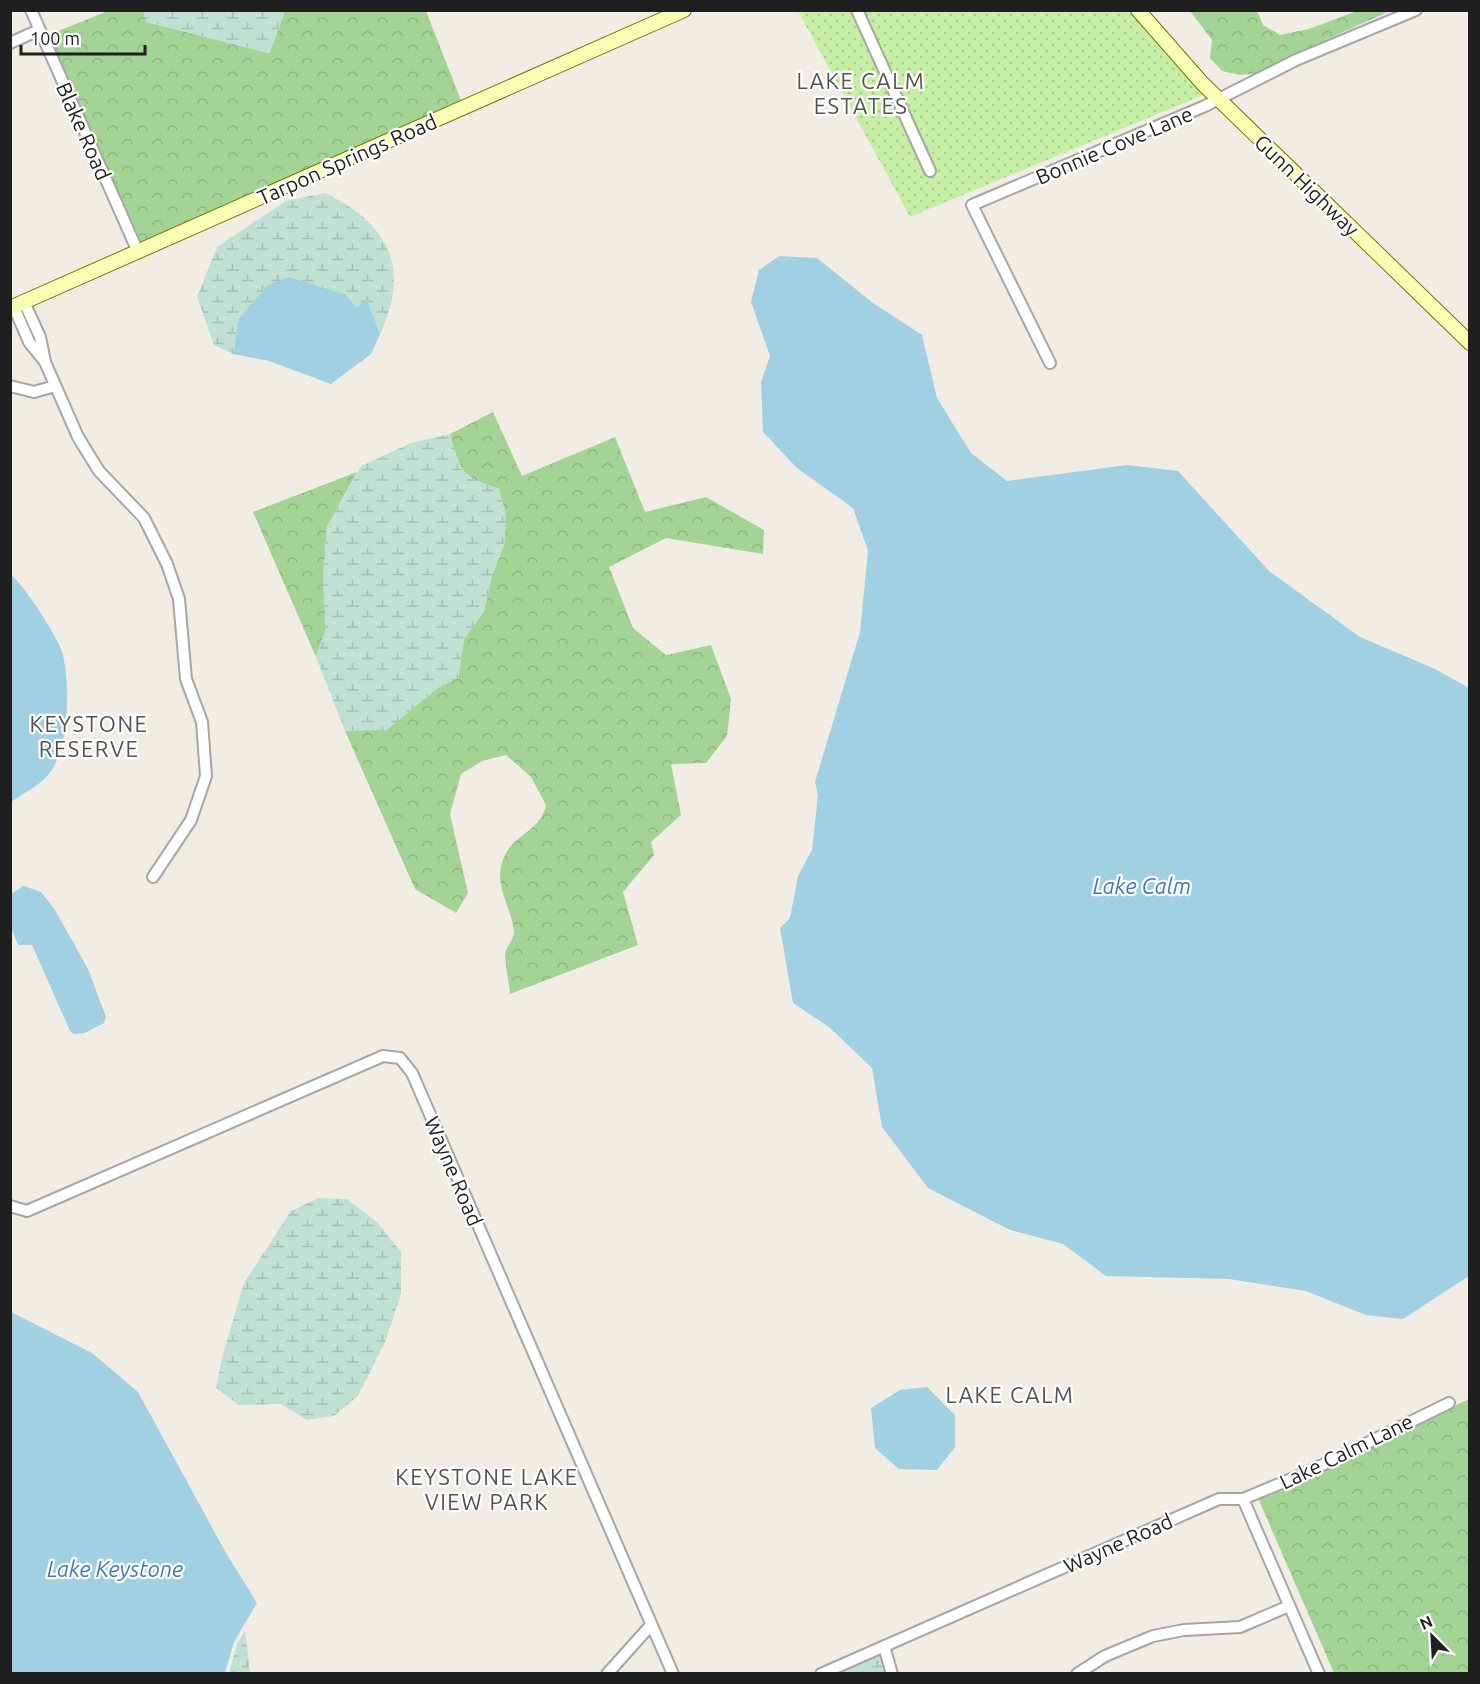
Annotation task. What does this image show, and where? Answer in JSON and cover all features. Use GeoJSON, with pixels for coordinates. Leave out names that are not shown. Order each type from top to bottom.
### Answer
{"type":"FeatureCollection","features":[{"type":"Feature","properties":{"kind":"main road","name":"Tarpon Springs Road"},"geometry":{"type":"LineString","coordinates":[[16,306],[684,10]]}},
{"type":"Feature","properties":{"kind":"main road","name":"Gunn Highway"},"geometry":{"type":"LineString","coordinates":[[1140,10],[1172,51],[1219,100],[1470,343]]}},
{"type":"Feature","properties":{"kind":"street","name":"Blake Road"},"geometry":{"type":"LineString","coordinates":[[31,10],[138,252]]}},
{"type":"Feature","properties":{"kind":"street"},"geometry":{"type":"LineString","coordinates":[[857,10],[930,171]]}},
{"type":"Feature","properties":{"kind":"street","name":"Bonnie Cove Lane"},"geometry":{"type":"LineString","coordinates":[[1050,363],[972,205],[1219,100],[1296,60],[1416,10]]}},
{"type":"Feature","properties":{"kind":"street"},"geometry":{"type":"LineString","coordinates":[[10,43],[39,30]]}},
{"type":"Feature","properties":{"kind":"street"},"geometry":{"type":"LineString","coordinates":[[16,306],[40,337],[45,362],[78,437],[92,462],[134,505],[151,529],[167,564],[179,599],[186,679],[202,722],[206,776],[191,820],[153,877]]}},
{"type":"Feature","properties":{"kind":"street"},"geometry":{"type":"LineString","coordinates":[[16,306],[29,342],[45,362]]}},
{"type":"Feature","properties":{"kind":"street"},"geometry":{"type":"LineString","coordinates":[[29,342],[40,337]]}},
{"type":"Feature","properties":{"kind":"street"},"geometry":{"type":"LineString","coordinates":[[10,386],[34,392],[55,386]]}},
{"type":"Feature","properties":{"kind":"street","name":"Wayne Road"},"geometry":{"type":"LineString","coordinates":[[10,1206],[27,1211],[383,1056],[400,1059],[412,1073],[673,1674]]}},
{"type":"Feature","properties":{"kind":"street","name":"Lake Calm Lane"},"geometry":{"type":"LineString","coordinates":[[1243,1499],[1308,1472],[1449,1402]]}},
{"type":"Feature","properties":{"kind":"street","name":"Wayne Road"},"geometry":{"type":"LineString","coordinates":[[821,1674],[1219,1499],[1243,1499]]}},
{"type":"Feature","properties":{"kind":"street"},"geometry":{"type":"LineString","coordinates":[[1243,1499],[1319,1674]]}},
{"type":"Feature","properties":{"kind":"street"},"geometry":{"type":"LineString","coordinates":[[1077,1674],[1106,1656],[1153,1636],[1184,1630],[1240,1627],[1290,1606]]}},
{"type":"Feature","properties":{"kind":"street"},"geometry":{"type":"LineString","coordinates":[[608,1674],[651,1625]]}},
{"type":"Feature","properties":{"kind":"street"},"geometry":{"type":"LineString","coordinates":[[884,1646],[892,1674]]}},
{"type":"Feature","properties":{"kind":"green space"},"geometry":{"type":"Polygon","coordinates":[[[143,10],[285,11],[270,53],[146,22],[143,10]]]}},
{"type":"Feature","properties":{"kind":"green space"},"geometry":{"type":"Polygon","coordinates":[[[108,11],[143,11],[147,22],[269,53],[285,11],[426,11],[462,103],[264,191],[139,242],[48,35],[108,11]]]}},
{"type":"Feature","properties":{"kind":"green space"},"geometry":{"type":"Polygon","coordinates":[[[798,11],[852,11],[928,177],[935,174],[862,11],[1132,11],[1206,94],[910,217],[798,11]]]}},
{"type":"Feature","properties":{"kind":"green space"},"geometry":{"type":"Polygon","coordinates":[[[1190,11],[1257,11],[1263,25],[1280,35],[1309,29],[1357,11],[1390,11],[1303,50],[1271,72],[1240,75],[1222,71],[1210,58],[1212,40],[1190,11]]]}},
{"type":"Feature","properties":{"kind":"green space"},"geometry":{"type":"Polygon","coordinates":[[[325,193],[347,205],[365,219],[379,234],[388,250],[393,268],[393,288],[389,310],[380,334],[367,300],[356,307],[345,294],[289,277],[239,318],[233,354],[214,345],[197,297],[217,247],[286,201],[325,193]]]}},
{"type":"Feature","properties":{"kind":"green space"},"geometry":{"type":"Polygon","coordinates":[[[493,412],[522,476],[615,437],[645,512],[706,497],[764,530],[763,554],[666,538],[609,567],[633,628],[666,655],[711,645],[731,699],[727,736],[706,763],[671,764],[681,815],[651,842],[654,855],[623,892],[638,945],[510,994],[505,954],[514,931],[500,872],[502,861],[508,850],[535,825],[546,805],[531,777],[506,755],[482,761],[461,774],[450,814],[468,893],[456,913],[415,889],[345,731],[387,729],[439,687],[458,678],[464,639],[484,611],[492,576],[505,542],[499,489],[477,480],[464,471],[450,434],[493,412]]]}},
{"type":"Feature","properties":{"kind":"green space"},"geometry":{"type":"Polygon","coordinates":[[[450,434],[464,471],[477,480],[499,489],[506,514],[505,542],[492,576],[484,611],[464,639],[458,678],[439,687],[387,730],[345,731],[316,657],[326,629],[323,580],[327,527],[361,466],[411,443],[450,434]]]}},
{"type":"Feature","properties":{"kind":"green space"},"geometry":{"type":"Polygon","coordinates":[[[357,472],[327,527],[323,580],[326,629],[316,657],[253,512],[357,472]]]}},
{"type":"Feature","properties":{"kind":"green space"},"geometry":{"type":"Polygon","coordinates":[[[319,1198],[347,1199],[377,1222],[401,1252],[401,1294],[385,1342],[358,1396],[334,1416],[307,1420],[281,1404],[239,1405],[216,1388],[222,1358],[244,1283],[291,1211],[319,1198]]]}},
{"type":"Feature","properties":{"kind":"green space"},"geometry":{"type":"Polygon","coordinates":[[[1469,1399],[1469,1673],[1334,1673],[1258,1498],[1469,1399]]]}},
{"type":"Feature","properties":{"kind":"green space"},"geometry":{"type":"Polygon","coordinates":[[[245,1631],[250,1673],[229,1673],[237,1644],[245,1631]]]}},
{"type":"Feature","properties":{"kind":"green space"},"geometry":{"type":"Polygon","coordinates":[[[882,1653],[888,1674],[834,1674],[882,1653]]]}},
{"type":"Feature","properties":{"kind":"water","name":"Lake Calm"},"geometry":{"type":"Polygon","coordinates":[[[779,256],[817,258],[873,303],[922,335],[937,398],[971,453],[1007,481],[1127,465],[1178,471],[1269,571],[1360,637],[1435,669],[1469,688],[1469,1276],[1403,1319],[1366,1315],[1306,1291],[1229,1279],[1106,1276],[1063,1244],[1010,1230],[928,1188],[882,1127],[872,1068],[829,1027],[793,1003],[780,928],[790,918],[798,876],[812,850],[818,795],[815,782],[860,632],[868,551],[853,508],[797,468],[763,432],[761,382],[770,356],[751,302],[759,270],[779,256]]]}},
{"type":"Feature","properties":{"kind":"water"},"geometry":{"type":"Polygon","coordinates":[[[289,277],[345,294],[356,307],[367,300],[380,334],[371,354],[331,384],[269,361],[233,354],[239,318],[268,285],[289,277]]]}},
{"type":"Feature","properties":{"kind":"water"},"geometry":{"type":"Polygon","coordinates":[[[11,575],[40,612],[60,647],[65,668],[67,700],[61,750],[55,764],[40,783],[11,802],[11,575]]]}},
{"type":"Feature","properties":{"kind":"water"},"geometry":{"type":"Polygon","coordinates":[[[24,886],[41,892],[55,910],[88,969],[106,1017],[104,1023],[85,1033],[74,1034],[70,1031],[32,945],[18,945],[11,928],[11,894],[24,886]]]}},
{"type":"Feature","properties":{"kind":"water","name":"Lake Keystone"},"geometry":{"type":"Polygon","coordinates":[[[11,1312],[92,1353],[138,1392],[226,1553],[257,1603],[234,1642],[225,1673],[11,1673],[11,1312]]]}},
{"type":"Feature","properties":{"kind":"water"},"geometry":{"type":"Polygon","coordinates":[[[927,1387],[955,1415],[955,1447],[937,1470],[899,1469],[875,1448],[871,1408],[900,1390],[927,1387]]]}},
{"type":"Feature","properties":{"kind":"district","name":"LAKE CALM ESTATES"},"geometry":{"type":"Point","coordinates":[861,92]}},
{"type":"Feature","properties":{"kind":"district","name":"KEYSTONE RESERVE"},"geometry":{"type":"Point","coordinates":[89,736]}},
{"type":"Feature","properties":{"kind":"district","name":"LAKE CALM"},"geometry":{"type":"Point","coordinates":[1010,1394]}},
{"type":"Feature","properties":{"kind":"district","name":"KEYSTONE LAKE VIEW PARK"},"geometry":{"type":"Point","coordinates":[487,1488]}}]}
